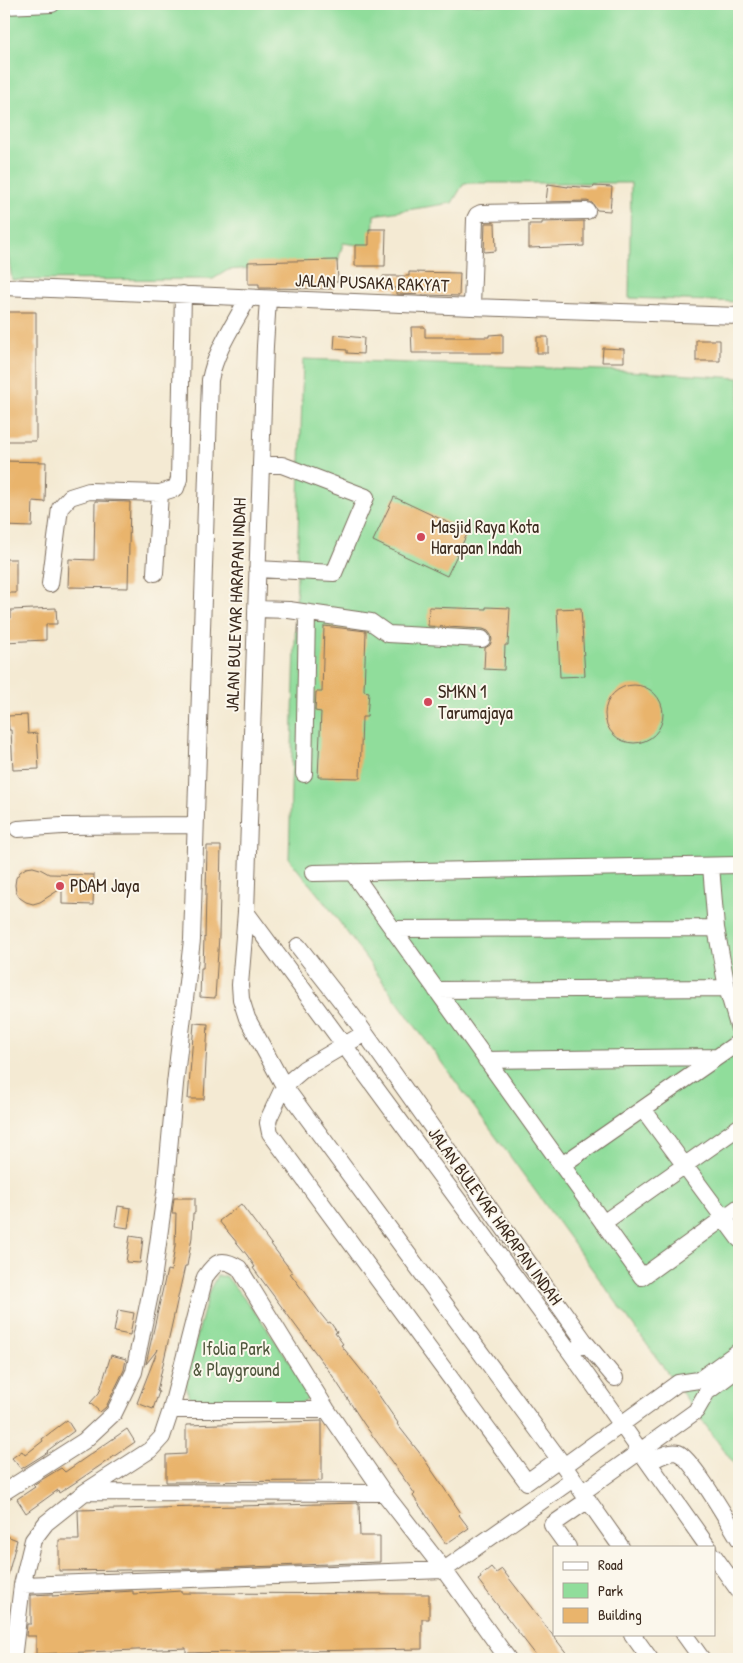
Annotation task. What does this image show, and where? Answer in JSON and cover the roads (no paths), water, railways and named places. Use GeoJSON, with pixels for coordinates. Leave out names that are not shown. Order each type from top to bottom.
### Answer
{"type":"FeatureCollection","features":[{"type":"Feature","properties":{"kind":"street"},"geometry":{"type":"LineString","coordinates":[[4,6],[52,4]]}},
{"type":"Feature","properties":{"kind":"street"},"geometry":{"type":"LineString","coordinates":[[472,307],[477,215],[481,213],[587,212]]}},
{"type":"Feature","properties":{"kind":"street","name":"JALAN PUSAKA RAKYAT"},"geometry":{"type":"LineString","coordinates":[[4,287],[268,299],[739,316]]}},
{"type":"Feature","properties":{"kind":"street"},"geometry":{"type":"LineString","coordinates":[[50,584],[60,508],[70,497],[89,491],[160,493],[176,488],[179,479],[183,294]]}},
{"type":"Feature","properties":{"kind":"street"},"geometry":{"type":"LineString","coordinates":[[4,1492],[84,1441],[114,1413],[134,1372],[153,1280],[165,1194],[175,1084],[192,940],[210,380],[216,357],[228,331],[248,298]]}},
{"type":"Feature","properties":{"kind":"street","name":"JALAN BULEVAR HARAPAN INDAH"},"geometry":{"type":"LineString","coordinates":[[268,299],[246,912],[240,985],[241,999],[247,1018],[284,1086],[620,1546]]}},
{"type":"Feature","properties":{"kind":"street"},"geometry":{"type":"LineString","coordinates":[[257,569],[334,573],[366,496],[282,465],[261,464]]}},
{"type":"Feature","properties":{"kind":"street"},"geometry":{"type":"LineString","coordinates":[[155,573],[160,493]]}},
{"type":"Feature","properties":{"kind":"street"},"geometry":{"type":"LineString","coordinates":[[256,609],[289,610],[371,622],[388,634],[482,639]]}},
{"type":"Feature","properties":{"kind":"street"},"geometry":{"type":"LineString","coordinates":[[304,774],[308,613]]}},
{"type":"Feature","properties":{"kind":"street"},"geometry":{"type":"LineString","coordinates":[[18,829],[62,826],[195,825]]}},
{"type":"Feature","properties":{"kind":"street"},"geometry":{"type":"LineString","coordinates":[[313,872],[739,865]]}},
{"type":"Feature","properties":{"kind":"street"},"geometry":{"type":"LineString","coordinates":[[711,866],[716,928],[727,988],[739,1029]]}},
{"type":"Feature","properties":{"kind":"street"},"geometry":{"type":"LineString","coordinates":[[352,872],[642,1277],[739,1207]]}},
{"type":"Feature","properties":{"kind":"street","name":"JALAN BULEVAR HARAPAN INDAH"},"geometry":{"type":"LineString","coordinates":[[246,912],[571,1353],[707,1546]]}},
{"type":"Feature","properties":{"kind":"street"},"geometry":{"type":"LineString","coordinates":[[393,929],[716,928]]}},
{"type":"Feature","properties":{"kind":"street"},"geometry":{"type":"LineString","coordinates":[[298,946],[365,1033],[585,1342],[615,1378]]}},
{"type":"Feature","properties":{"kind":"street"},"geometry":{"type":"LineString","coordinates":[[436,990],[727,988]]}},
{"type":"Feature","properties":{"kind":"street"},"geometry":{"type":"LineString","coordinates":[[365,1033],[304,1069],[284,1086],[268,1123],[273,1138],[526,1482],[565,1468]]}},
{"type":"Feature","properties":{"kind":"street"},"geometry":{"type":"LineString","coordinates":[[562,1166],[739,1042]]}},
{"type":"Feature","properties":{"kind":"street"},"geometry":{"type":"LineString","coordinates":[[486,1060],[717,1057]]}},
{"type":"Feature","properties":{"kind":"street"},"geometry":{"type":"LineString","coordinates":[[643,1109],[739,1239]]}},
{"type":"Feature","properties":{"kind":"street"},"geometry":{"type":"LineString","coordinates":[[603,1223],[739,1126]]}},
{"type":"Feature","properties":{"kind":"street"},"geometry":{"type":"LineString","coordinates":[[13,1659],[22,1585],[33,1540],[46,1523],[85,1492],[150,1450],[162,1437],[171,1410],[205,1277],[212,1266],[228,1261],[239,1268],[327,1410],[384,1493],[444,1570],[508,1659]]}},
{"type":"Feature","properties":{"kind":"street"},"geometry":{"type":"LineString","coordinates":[[571,1353],[585,1342]]}},
{"type":"Feature","properties":{"kind":"street"},"geometry":{"type":"LineString","coordinates":[[567,1546],[552,1525],[585,1496],[644,1456],[696,1411],[703,1386],[739,1351]]}},
{"type":"Feature","properties":{"kind":"street"},"geometry":{"type":"LineString","coordinates":[[22,1585],[444,1570],[565,1468],[678,1383],[703,1386],[739,1368]]}},
{"type":"Feature","properties":{"kind":"street"},"geometry":{"type":"LineString","coordinates":[[171,1410],[327,1410]]}},
{"type":"Feature","properties":{"kind":"street"},"geometry":{"type":"LineString","coordinates":[[644,1456],[672,1452],[681,1455],[693,1468],[739,1539]]}},
{"type":"Feature","properties":{"kind":"street"},"geometry":{"type":"LineString","coordinates":[[85,1492],[384,1493]]}},
{"type":"Feature","properties":{"kind":"street"},"geometry":{"type":"LineString","coordinates":[[716,1559],[739,1591]]}},
{"type":"Feature","properties":{"kind":"street"},"geometry":{"type":"LineString","coordinates":[[633,1636],[650,1659]]}},
{"type":"Feature","properties":{"kind":"street"},"geometry":{"type":"LineString","coordinates":[[685,1636],[702,1659]]}},
{"type":"Feature","properties":{"kind":"place","name":"Masjid Raya Kota Harapan Indah"},"geometry":{"type":"Point","coordinates":[421,537]}},
{"type":"Feature","properties":{"kind":"place","name":"SMKN 1 Tarumajaya"},"geometry":{"type":"Point","coordinates":[428,702]}},
{"type":"Feature","properties":{"kind":"place","name":"PDAM Jaya"},"geometry":{"type":"Point","coordinates":[60,886]}},
{"type":"Feature","properties":{"kind":"park label","name":"Ifolia Park & Playground"},"geometry":{"type":"Point","coordinates":[236,1359]}}]}
